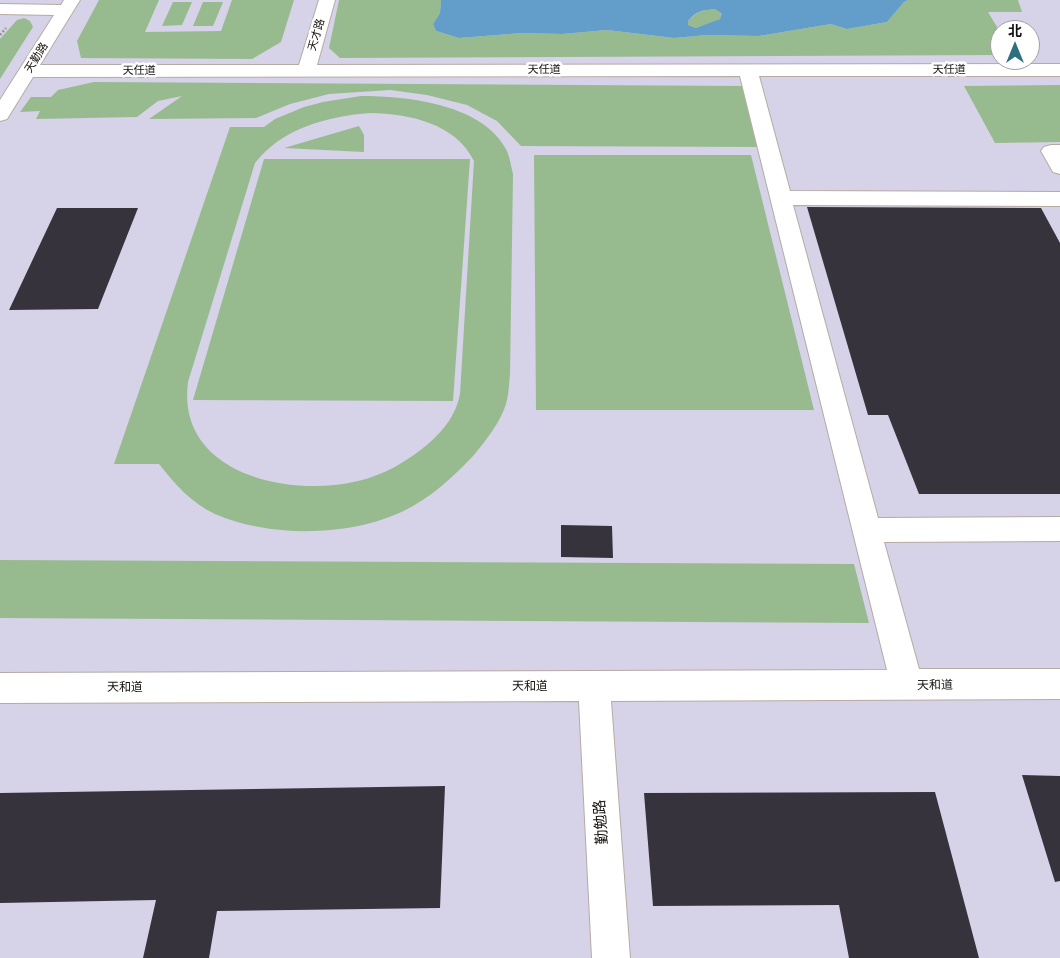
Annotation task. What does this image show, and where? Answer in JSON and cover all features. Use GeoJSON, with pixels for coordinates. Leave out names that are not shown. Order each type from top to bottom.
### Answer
{"type":"FeatureCollection","features":[{"type":"Feature","properties":{"kind":"street","name":"天才路"},"geometry":{"type":"LineString","coordinates":[[307,70],[327,0]]}},
{"type":"Feature","properties":{"kind":"street"},"geometry":{"type":"LineString","coordinates":[[0,10],[69,5]]}},
{"type":"Feature","properties":{"kind":"street","name":"天勤路"},"geometry":{"type":"LineString","coordinates":[[0,116],[69,5]]}},
{"type":"Feature","properties":{"kind":"street"},"geometry":{"type":"LineString","coordinates":[[748,70],[907,686]]}},
{"type":"Feature","properties":{"kind":"street","name":"天任道"},"geometry":{"type":"LineString","coordinates":[[28,71],[1060,70]]}},
{"type":"Feature","properties":{"kind":"street"},"geometry":{"type":"LineString","coordinates":[[1060,151],[1051,151],[1060,168]]}},
{"type":"Feature","properties":{"kind":"street"},"geometry":{"type":"LineString","coordinates":[[780,198],[1060,199]]}},
{"type":"Feature","properties":{"kind":"street"},"geometry":{"type":"LineString","coordinates":[[866,530],[1060,529]]}},
{"type":"Feature","properties":{"kind":"street","name":"天和道"},"geometry":{"type":"LineString","coordinates":[[0,688],[1060,684]]}},
{"type":"Feature","properties":{"kind":"street","name":"勤勉路"},"geometry":{"type":"LineString","coordinates":[[594,687],[611,958]]}},
{"type":"Feature","properties":{"kind":"shaded area"},"geometry":{"type":"Polygon","coordinates":[[[0,0],[1060,0],[1060,958],[0,958],[0,0]]]}},
{"type":"Feature","properties":{"kind":"green space"},"geometry":{"type":"Polygon","coordinates":[[[99,0],[159,0],[145,32],[221,31],[232,0],[294,0],[281,42],[252,59],[81,58],[77,41],[99,0]]]}},
{"type":"Feature","properties":{"kind":"green space"},"geometry":{"type":"Polygon","coordinates":[[[339,0],[441,0],[440,13],[433,24],[436,31],[459,38],[522,33],[562,34],[607,30],[674,38],[707,35],[759,36],[831,24],[847,29],[887,22],[904,2],[908,0],[1018,0],[1022,12],[988,12],[993,20],[990,20],[990,55],[340,58],[329,48],[339,0]]]}},
{"type":"Feature","properties":{"kind":"green space"},"geometry":{"type":"Polygon","coordinates":[[[173,2],[192,2],[182,25],[162,26],[173,2]]]}},
{"type":"Feature","properties":{"kind":"green space"},"geometry":{"type":"Polygon","coordinates":[[[203,2],[223,2],[213,26],[193,26],[203,2]]]}},
{"type":"Feature","properties":{"kind":"green space"},"geometry":{"type":"Polygon","coordinates":[[[715,9],[723,15],[720,19],[696,28],[688,25],[688,21],[694,15],[715,9]]]}},
{"type":"Feature","properties":{"kind":"green space"},"geometry":{"type":"Polygon","coordinates":[[[24,18],[30,21],[33,27],[0,79],[0,39],[17,20],[24,18]]]}},
{"type":"Feature","properties":{"kind":"green space"},"geometry":{"type":"Polygon","coordinates":[[[94,82],[742,86],[760,147],[521,146],[497,121],[467,105],[427,95],[390,90],[329,94],[290,104],[256,118],[149,119],[182,96],[158,101],[137,117],[36,119],[40,111],[20,112],[31,97],[51,97],[58,90],[94,82]]]}},
{"type":"Feature","properties":{"kind":"green space"},"geometry":{"type":"Polygon","coordinates":[[[1060,85],[1060,142],[995,143],[964,86],[1060,85]]]}},
{"type":"Feature","properties":{"kind":"green space"},"geometry":{"type":"Polygon","coordinates":[[[361,96],[380,96],[443,106],[463,113],[481,123],[496,135],[507,151],[513,174],[510,374],[506,404],[492,431],[474,455],[430,495],[413,506],[367,524],[342,529],[288,531],[262,528],[238,522],[206,510],[177,486],[159,464],[114,464],[230,127],[264,127],[275,119],[304,107],[361,96]],[[370,113],[339,117],[307,126],[279,141],[255,163],[188,382],[189,413],[200,439],[218,458],[243,472],[271,481],[301,486],[330,485],[358,481],[377,475],[404,462],[434,439],[444,428],[456,409],[460,394],[474,161],[466,148],[443,129],[415,119],[370,113]]]}},
{"type":"Feature","properties":{"kind":"green space"},"geometry":{"type":"Polygon","coordinates":[[[359,126],[364,135],[364,152],[284,148],[359,126]]]}},
{"type":"Feature","properties":{"kind":"green space"},"geometry":{"type":"Polygon","coordinates":[[[534,155],[751,155],[814,410],[536,410],[534,155]]]}},
{"type":"Feature","properties":{"kind":"green space"},"geometry":{"type":"Polygon","coordinates":[[[264,159],[470,159],[453,401],[193,400],[264,159]]]}},
{"type":"Feature","properties":{"kind":"green space"},"geometry":{"type":"Polygon","coordinates":[[[0,560],[854,564],[869,623],[0,618],[0,560]]]}},
{"type":"Feature","properties":{"kind":"water"},"geometry":{"type":"Polygon","coordinates":[[[441,0],[908,0],[904,2],[887,22],[847,29],[831,24],[759,36],[707,35],[674,38],[607,30],[562,34],[522,33],[459,38],[436,31],[433,24],[440,13],[441,0]],[[715,9],[700,12],[688,21],[688,25],[696,28],[720,19],[722,14],[715,9]]]}},
{"type":"Feature","properties":{"kind":"building"},"geometry":{"type":"Polygon","coordinates":[[[807,207],[1041,208],[1060,243],[1060,494],[919,494],[888,415],[868,415],[807,207]]]}},
{"type":"Feature","properties":{"kind":"building"},"geometry":{"type":"Polygon","coordinates":[[[57,208],[138,208],[98,309],[9,310],[57,208]]]}},
{"type":"Feature","properties":{"kind":"building"},"geometry":{"type":"Polygon","coordinates":[[[561,525],[612,526],[613,558],[561,557],[561,525]]]}},
{"type":"Feature","properties":{"kind":"building"},"geometry":{"type":"Polygon","coordinates":[[[1022,775],[1060,776],[1060,881],[1055,882],[1022,775]]]}},
{"type":"Feature","properties":{"kind":"building"},"geometry":{"type":"Polygon","coordinates":[[[445,786],[440,908],[217,911],[209,958],[143,958],[156,900],[0,903],[0,793],[445,786]]]}},
{"type":"Feature","properties":{"kind":"building"},"geometry":{"type":"Polygon","coordinates":[[[935,792],[979,958],[849,958],[839,905],[653,906],[644,793],[935,792]]]}}]}
